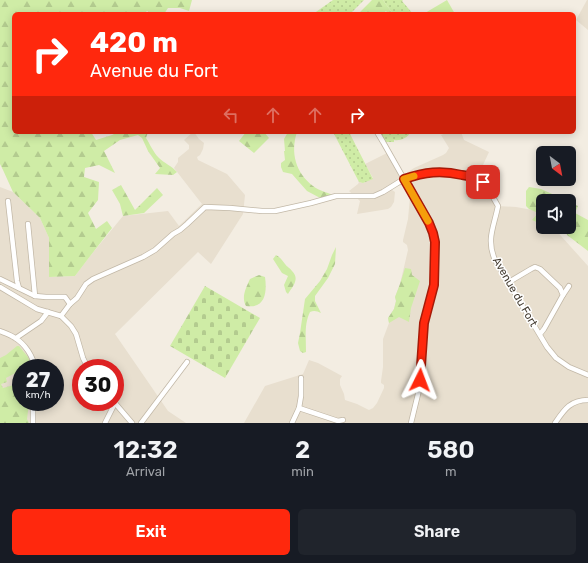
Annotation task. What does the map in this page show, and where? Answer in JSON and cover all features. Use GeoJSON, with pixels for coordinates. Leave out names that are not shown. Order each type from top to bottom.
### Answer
{"type":"FeatureCollection","features":[{"type":"Feature","properties":{"kind":"street"},"geometry":{"type":"LineString","coordinates":[[378,134],[429,223],[435,242],[434,285],[424,323],[419,390],[411,423]]}},
{"type":"Feature","properties":{"kind":"street","name":"Avenue du Fort"},"geometry":{"type":"LineString","coordinates":[[70,304],[77,298],[86,284],[93,279],[143,257],[155,250],[205,207],[272,211],[336,196],[374,196],[404,179],[418,174],[449,172],[474,177],[483,182],[491,192],[498,206],[491,236],[492,252],[495,260],[547,347],[556,358],[569,367],[588,375]]}},
{"type":"Feature","properties":{"kind":"street"},"geometry":{"type":"LineString","coordinates":[[8,201],[16,277],[19,288]]}},
{"type":"Feature","properties":{"kind":"street"},"geometry":{"type":"LineString","coordinates":[[28,224],[35,296]]}},
{"type":"Feature","properties":{"kind":"street"},"geometry":{"type":"LineString","coordinates":[[509,282],[535,267],[540,269],[560,288],[563,295]]}},
{"type":"Feature","properties":{"kind":"street"},"geometry":{"type":"LineString","coordinates":[[8,283],[16,277]]}},
{"type":"Feature","properties":{"kind":"street"},"geometry":{"type":"LineString","coordinates":[[1,278],[35,296],[67,298],[70,304],[61,316]]}},
{"type":"Feature","properties":{"kind":"street"},"geometry":{"type":"LineString","coordinates":[[25,291],[31,289],[34,285]]}},
{"type":"Feature","properties":{"kind":"street"},"geometry":{"type":"LineString","coordinates":[[540,334],[568,286]]}},
{"type":"Feature","properties":{"kind":"street"},"geometry":{"type":"LineString","coordinates":[[0,287],[37,309],[61,316],[71,326],[76,334],[83,359]]}},
{"type":"Feature","properties":{"kind":"street"},"geometry":{"type":"LineString","coordinates":[[16,338],[41,321],[48,312]]}},
{"type":"Feature","properties":{"kind":"street"},"geometry":{"type":"LineString","coordinates":[[0,331],[16,338],[28,350],[32,359]]}},
{"type":"Feature","properties":{"kind":"street"},"geometry":{"type":"LineString","coordinates":[[141,423],[187,362]]}},
{"type":"Feature","properties":{"kind":"street"},"geometry":{"type":"LineString","coordinates":[[292,423],[299,408],[301,378]]}},
{"type":"Feature","properties":{"kind":"street"},"geometry":{"type":"LineString","coordinates":[[554,423],[565,409],[573,402],[588,400]]}},
{"type":"Feature","properties":{"kind":"street"},"geometry":{"type":"LineString","coordinates":[[299,408],[338,421],[343,420]]}},
{"type":"Feature","properties":{"kind":"street"},"geometry":{"type":"LineString","coordinates":[[33,411],[33,423]]}},
{"type":"Feature","properties":{"kind":"street"},"geometry":{"type":"LineString","coordinates":[[105,423],[110,411]]}},
{"type":"Feature","properties":{"kind":"street"},"geometry":{"type":"LineString","coordinates":[[121,411],[132,423]]}},
{"type":"Feature","properties":{"kind":"shaded area"},"geometry":{"type":"Polygon","coordinates":[[[588,0],[588,30],[576,20],[588,0]]]}},
{"type":"Feature","properties":{"kind":"shaded area"},"geometry":{"type":"Polygon","coordinates":[[[191,134],[195,134],[204,143],[200,155],[197,157],[198,160],[227,174],[245,195],[243,214],[211,264],[198,252],[115,334],[168,411],[186,423],[0,423],[0,187],[13,192],[40,218],[49,238],[49,277],[75,276],[123,216],[168,211],[179,226],[202,204],[174,168],[178,162],[178,158],[189,149],[189,145],[184,140],[191,134]]]}},
{"type":"Feature","properties":{"kind":"shaded area"},"geometry":{"type":"Polygon","coordinates":[[[462,134],[464,140],[489,152],[477,178],[498,206],[536,211],[536,234],[559,234],[588,266],[588,423],[244,423],[265,386],[303,374],[309,360],[318,363],[342,376],[340,379],[340,385],[345,400],[369,410],[377,403],[384,388],[384,385],[381,383],[383,367],[383,339],[389,323],[388,318],[394,309],[396,301],[395,297],[400,284],[408,250],[407,245],[403,242],[403,240],[408,219],[410,197],[406,187],[403,185],[395,185],[391,188],[395,192],[394,202],[391,207],[388,209],[357,214],[360,201],[349,191],[359,182],[363,183],[373,178],[365,164],[389,152],[402,176],[414,168],[443,155],[449,148],[441,135],[462,134]]]}},
{"type":"Feature","properties":{"kind":"green space"},"geometry":{"type":"Polygon","coordinates":[[[0,0],[192,0],[189,11],[180,8],[168,8],[165,12],[12,12],[12,134],[92,134],[96,140],[114,134],[147,134],[146,138],[155,153],[161,160],[177,172],[173,175],[155,174],[160,168],[148,151],[142,138],[138,135],[120,140],[104,151],[115,173],[99,165],[85,168],[84,177],[99,182],[98,200],[88,213],[96,229],[107,221],[112,228],[75,276],[49,277],[49,238],[40,218],[13,192],[0,164],[0,0]]]}},
{"type":"Feature","properties":{"kind":"green space"},"geometry":{"type":"Polygon","coordinates":[[[333,0],[364,0],[352,12],[316,12],[333,0]]]}},
{"type":"Feature","properties":{"kind":"green space"},"geometry":{"type":"Polygon","coordinates":[[[372,0],[383,0],[392,12],[386,11],[360,12],[372,0]]]}},
{"type":"Feature","properties":{"kind":"green space"},"geometry":{"type":"Polygon","coordinates":[[[383,0],[403,0],[402,1],[411,12],[392,12],[383,0]]]}},
{"type":"Feature","properties":{"kind":"green space"},"geometry":{"type":"Polygon","coordinates":[[[447,0],[454,12],[427,12],[447,0]]]}},
{"type":"Feature","properties":{"kind":"green space"},"geometry":{"type":"Polygon","coordinates":[[[244,134],[266,134],[269,138],[254,153],[239,141],[244,134]]]}},
{"type":"Feature","properties":{"kind":"green space"},"geometry":{"type":"Polygon","coordinates":[[[287,134],[296,134],[294,147],[295,155],[296,162],[302,175],[315,188],[336,196],[322,199],[307,191],[292,174],[283,172],[281,163],[285,160],[284,139],[287,134]]]}},
{"type":"Feature","properties":{"kind":"green space"},"geometry":{"type":"Polygon","coordinates":[[[334,134],[350,134],[373,179],[363,183],[359,182],[334,134]]]}},
{"type":"Feature","properties":{"kind":"green space"},"geometry":{"type":"Polygon","coordinates":[[[378,134],[409,134],[401,139],[394,140],[394,142],[383,142],[378,134]]]}},
{"type":"Feature","properties":{"kind":"green space"},"geometry":{"type":"Polygon","coordinates":[[[121,185],[135,210],[157,188],[163,195],[144,213],[123,216],[120,204],[112,190],[121,185]]]}},
{"type":"Feature","properties":{"kind":"green space"},"geometry":{"type":"Polygon","coordinates":[[[529,187],[541,189],[552,194],[536,194],[536,212],[526,206],[526,191],[529,187]]]}},
{"type":"Feature","properties":{"kind":"green space"},"geometry":{"type":"Polygon","coordinates":[[[576,214],[588,220],[588,251],[567,235],[576,234],[576,214]]]}},
{"type":"Feature","properties":{"kind":"green space"},"geometry":{"type":"Polygon","coordinates":[[[536,215],[536,222],[532,220],[536,215]]]}},
{"type":"Feature","properties":{"kind":"green space"},"geometry":{"type":"Polygon","coordinates":[[[336,247],[335,264],[328,278],[315,296],[315,301],[321,313],[311,311],[308,317],[306,352],[303,353],[300,351],[298,343],[305,299],[320,281],[327,269],[336,247]]]}},
{"type":"Feature","properties":{"kind":"green space"},"geometry":{"type":"Polygon","coordinates":[[[276,255],[291,270],[296,280],[288,294],[284,285],[288,276],[282,273],[273,259],[276,255]]]}},
{"type":"Feature","properties":{"kind":"green space"},"geometry":{"type":"Polygon","coordinates":[[[405,268],[411,269],[412,275],[420,281],[411,308],[409,322],[399,317],[389,323],[388,318],[394,309],[396,301],[395,297],[405,268]]]}},
{"type":"Feature","properties":{"kind":"green space"},"geometry":{"type":"Polygon","coordinates":[[[259,275],[265,277],[266,288],[264,298],[258,305],[246,306],[244,296],[247,286],[250,279],[259,275]]]}},
{"type":"Feature","properties":{"kind":"green space"},"geometry":{"type":"Polygon","coordinates":[[[205,286],[260,318],[225,378],[170,346],[205,286]]]}},
{"type":"Feature","properties":{"kind":"green space"},"geometry":{"type":"Polygon","coordinates":[[[19,346],[29,359],[12,359],[12,375],[6,378],[7,382],[1,384],[3,388],[12,386],[12,411],[28,411],[27,419],[29,423],[0,423],[0,358],[19,346]]]}},
{"type":"Feature","properties":{"kind":"slow traffic"},"geometry":{"type":"LineString","coordinates":[[414,176],[404,179],[428,221]]}},
{"type":"Feature","properties":{"kind":"route"},"geometry":{"type":"LineString","coordinates":[[420,380],[424,323],[434,285],[435,242],[429,223],[404,179],[418,174],[449,172],[474,177],[483,182]]}}]}
